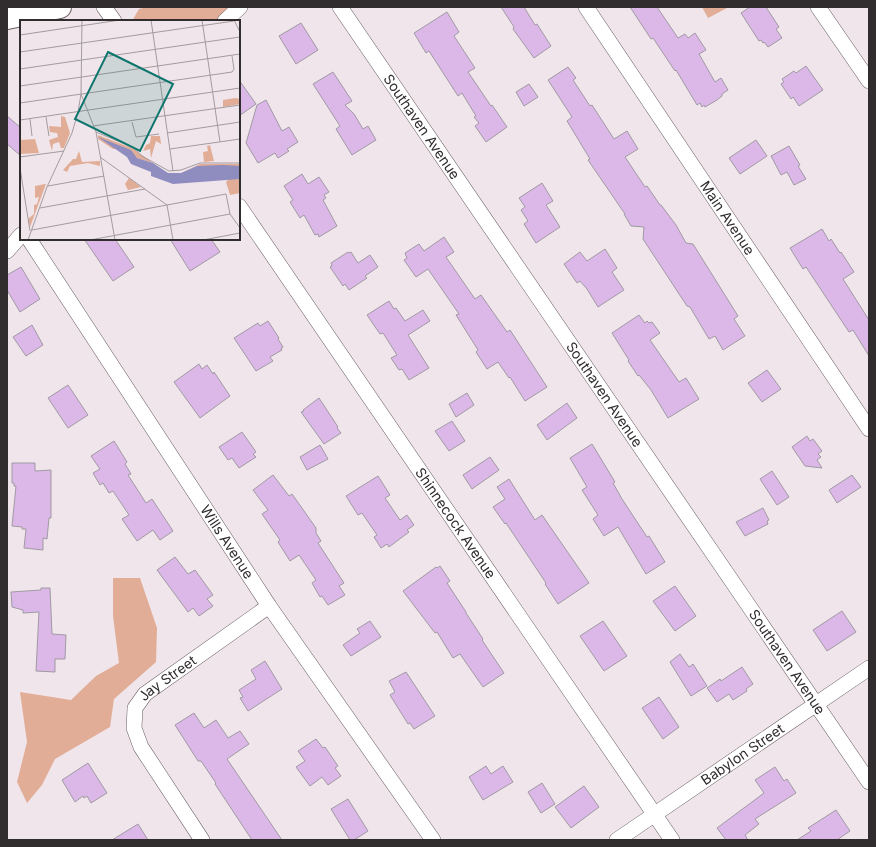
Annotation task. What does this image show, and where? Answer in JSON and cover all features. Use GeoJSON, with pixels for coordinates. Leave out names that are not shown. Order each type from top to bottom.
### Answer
{"type":"FeatureCollection","features":[{"type":"Feature","properties":{"kind":"main road"},"geometry":{"type":"LineString","coordinates":[[7,18],[60,7]]}},
{"type":"Feature","properties":{"kind":"street"},"geometry":{"type":"LineString","coordinates":[[104,7],[113,20]]}},
{"type":"Feature","properties":{"kind":"street"},"geometry":{"type":"LineString","coordinates":[[226,20],[240,7]]}},
{"type":"Feature","properties":{"kind":"street","name":"Southaven Avenue"},"geometry":{"type":"LineString","coordinates":[[340,7],[869,782]]}},
{"type":"Feature","properties":{"kind":"street","name":"Main Avenue"},"geometry":{"type":"LineString","coordinates":[[586,7],[869,429]]}},
{"type":"Feature","properties":{"kind":"street"},"geometry":{"type":"LineString","coordinates":[[818,7],[869,81]]}},
{"type":"Feature","properties":{"kind":"street","name":"Shinnecock Avenue"},"geometry":{"type":"LineString","coordinates":[[240,207],[672,840]]}},
{"type":"Feature","properties":{"kind":"street"},"geometry":{"type":"LineString","coordinates":[[7,251],[20,236]]}},
{"type":"Feature","properties":{"kind":"street","name":"Wills Avenue"},"geometry":{"type":"LineString","coordinates":[[30,240],[269,606],[433,840]]}},
{"type":"Feature","properties":{"kind":"street","name":"Jay Street"},"geometry":{"type":"LineString","coordinates":[[202,840],[141,747],[134,728],[135,708],[145,694],[269,606]]}},
{"type":"Feature","properties":{"kind":"street","name":"Babylon Street"},"geometry":{"type":"LineString","coordinates":[[617,840],[869,668]]}},
{"type":"Feature","properties":{"kind":"shaded area"},"geometry":{"type":"Polygon","coordinates":[[[147,7],[233,7],[219,20],[133,20],[139,9],[147,7]]]}},
{"type":"Feature","properties":{"kind":"shaded area"},"geometry":{"type":"Polygon","coordinates":[[[702,7],[729,7],[708,18],[702,7]]]}},
{"type":"Feature","properties":{"kind":"shaded area"},"geometry":{"type":"Polygon","coordinates":[[[113,578],[140,578],[157,628],[156,662],[114,699],[110,727],[55,759],[42,785],[27,803],[17,782],[27,742],[20,692],[71,700],[96,676],[119,663],[113,616],[113,578]]]}},
{"type":"Feature","properties":{"kind":"building"},"geometry":{"type":"Polygon","coordinates":[[[501,7],[524,7],[535,25],[537,24],[551,46],[534,58],[513,29],[514,27],[501,7]]]}},
{"type":"Feature","properties":{"kind":"building"},"geometry":{"type":"Polygon","coordinates":[[[630,7],[657,7],[678,38],[685,34],[688,38],[695,33],[706,50],[699,54],[715,82],[721,78],[728,90],[717,100],[705,107],[704,105],[702,107],[700,103],[697,105],[676,70],[675,71],[653,38],[651,39],[630,7]]]}},
{"type":"Feature","properties":{"kind":"building"},"geometry":{"type":"Polygon","coordinates":[[[750,7],[766,7],[779,27],[776,29],[782,38],[768,47],[761,40],[759,41],[741,13],[750,7]]]}},
{"type":"Feature","properties":{"kind":"building"},"geometry":{"type":"Polygon","coordinates":[[[447,12],[459,32],[454,36],[475,68],[468,72],[507,127],[486,142],[475,126],[479,123],[474,117],[476,116],[462,93],[458,96],[429,51],[426,53],[414,33],[447,12]]]}},
{"type":"Feature","properties":{"kind":"building"},"geometry":{"type":"Polygon","coordinates":[[[301,23],[318,50],[296,64],[279,36],[301,23]]]}},
{"type":"Feature","properties":{"kind":"building"},"geometry":{"type":"Polygon","coordinates":[[[806,66],[823,90],[799,106],[793,97],[791,99],[781,84],[784,82],[782,79],[794,71],[796,73],[806,66]]]}},
{"type":"Feature","properties":{"kind":"building"},"geometry":{"type":"Polygon","coordinates":[[[568,67],[576,78],[573,80],[590,106],[592,105],[614,139],[627,131],[638,149],[625,157],[645,187],[647,186],[676,225],[686,243],[693,244],[738,316],[734,319],[745,336],[723,350],[715,336],[709,339],[690,307],[687,306],[643,239],[644,227],[631,226],[625,214],[588,160],[590,159],[567,121],[572,117],[548,80],[568,67]]]}},
{"type":"Feature","properties":{"kind":"building"},"geometry":{"type":"Polygon","coordinates":[[[333,72],[352,101],[345,105],[354,114],[363,129],[368,126],[376,140],[352,155],[336,129],[340,126],[313,84],[333,72]]]}},
{"type":"Feature","properties":{"kind":"building"},"geometry":{"type":"Polygon","coordinates":[[[240,81],[256,104],[240,115],[240,81]]]}},
{"type":"Feature","properties":{"kind":"building"},"geometry":{"type":"Polygon","coordinates":[[[529,84],[538,97],[524,106],[516,92],[529,84]]]}},
{"type":"Feature","properties":{"kind":"building"},"geometry":{"type":"Polygon","coordinates":[[[266,100],[282,131],[289,127],[298,142],[287,149],[289,151],[278,158],[275,153],[258,163],[246,143],[257,105],[266,100]]]}},
{"type":"Feature","properties":{"kind":"building"},"geometry":{"type":"Polygon","coordinates":[[[7,116],[20,127],[20,155],[7,144],[7,116]]]}},
{"type":"Feature","properties":{"kind":"building"},"geometry":{"type":"Polygon","coordinates":[[[756,140],[767,156],[740,174],[729,158],[756,140]]]}},
{"type":"Feature","properties":{"kind":"building"},"geometry":{"type":"Polygon","coordinates":[[[789,146],[806,179],[794,185],[787,172],[781,175],[771,156],[789,146]]]}},
{"type":"Feature","properties":{"kind":"building"},"geometry":{"type":"Polygon","coordinates":[[[302,174],[308,184],[319,177],[329,192],[324,195],[326,198],[323,200],[337,226],[319,237],[318,234],[315,235],[304,215],[300,218],[290,202],[293,200],[284,186],[302,174]]]}},
{"type":"Feature","properties":{"kind":"building"},"geometry":{"type":"Polygon","coordinates":[[[542,183],[553,201],[546,205],[560,227],[536,243],[524,224],[528,221],[521,210],[525,207],[519,198],[542,183]]]}},
{"type":"Feature","properties":{"kind":"building"},"geometry":{"type":"Polygon","coordinates":[[[822,229],[829,241],[831,239],[854,272],[843,279],[869,320],[869,356],[853,330],[849,332],[806,267],[803,269],[790,248],[822,229]]]}},
{"type":"Feature","properties":{"kind":"building"},"geometry":{"type":"Polygon","coordinates":[[[444,237],[454,252],[446,257],[475,299],[481,295],[507,332],[510,330],[547,387],[525,401],[510,377],[509,378],[498,362],[487,369],[476,352],[478,350],[456,315],[459,314],[428,269],[416,277],[404,260],[407,258],[405,253],[419,244],[424,251],[444,237]]]}},
{"type":"Feature","properties":{"kind":"building"},"geometry":{"type":"Polygon","coordinates":[[[85,240],[116,240],[134,267],[113,281],[85,240]]]}},
{"type":"Feature","properties":{"kind":"building"},"geometry":{"type":"Polygon","coordinates":[[[171,240],[212,240],[220,252],[190,271],[171,240]]]}},
{"type":"Feature","properties":{"kind":"building"},"geometry":{"type":"Polygon","coordinates":[[[605,249],[617,268],[612,272],[624,290],[598,307],[587,289],[580,281],[577,283],[564,264],[580,252],[587,261],[605,249]]]}},
{"type":"Feature","properties":{"kind":"building"},"geometry":{"type":"Polygon","coordinates":[[[348,252],[351,252],[358,263],[370,255],[378,267],[365,276],[367,278],[349,290],[345,284],[343,286],[330,267],[332,266],[331,263],[348,252]]]}},
{"type":"Feature","properties":{"kind":"building"},"geometry":{"type":"Polygon","coordinates":[[[21,267],[40,299],[20,312],[7,290],[7,275],[21,267]]]}},
{"type":"Feature","properties":{"kind":"building"},"geometry":{"type":"Polygon","coordinates":[[[389,301],[405,321],[423,310],[430,321],[408,335],[429,368],[409,380],[402,369],[399,370],[391,358],[397,355],[383,333],[380,334],[367,315],[389,301]]]}},
{"type":"Feature","properties":{"kind":"building"},"geometry":{"type":"Polygon","coordinates":[[[639,315],[645,323],[647,321],[649,323],[652,322],[660,333],[650,340],[679,382],[686,378],[699,399],[668,418],[651,390],[639,375],[638,376],[628,361],[629,360],[612,333],[639,315]]]}},
{"type":"Feature","properties":{"kind":"building"},"geometry":{"type":"Polygon","coordinates":[[[268,321],[283,347],[281,348],[282,350],[270,357],[273,361],[256,371],[234,338],[258,323],[260,326],[268,321]]]}},
{"type":"Feature","properties":{"kind":"building"},"geometry":{"type":"Polygon","coordinates":[[[32,325],[43,345],[26,356],[13,337],[32,325]]]}},
{"type":"Feature","properties":{"kind":"building"},"geometry":{"type":"Polygon","coordinates":[[[199,364],[202,369],[207,365],[213,374],[214,372],[230,396],[200,418],[174,382],[199,364]]]}},
{"type":"Feature","properties":{"kind":"building"},"geometry":{"type":"Polygon","coordinates":[[[767,370],[781,389],[762,402],[748,383],[767,370]]]}},
{"type":"Feature","properties":{"kind":"building"},"geometry":{"type":"Polygon","coordinates":[[[68,385],[88,415],[68,428],[48,398],[68,385]]]}},
{"type":"Feature","properties":{"kind":"building"},"geometry":{"type":"Polygon","coordinates":[[[467,393],[474,405],[456,417],[449,404],[467,393]]]}},
{"type":"Feature","properties":{"kind":"building"},"geometry":{"type":"Polygon","coordinates":[[[319,398],[341,433],[324,444],[301,412],[319,398]]]}},
{"type":"Feature","properties":{"kind":"building"},"geometry":{"type":"Polygon","coordinates":[[[567,403],[577,418],[547,440],[537,425],[567,403]]]}},
{"type":"Feature","properties":{"kind":"building"},"geometry":{"type":"Polygon","coordinates":[[[452,421],[465,441],[449,451],[435,431],[452,421]]]}},
{"type":"Feature","properties":{"kind":"building"},"geometry":{"type":"Polygon","coordinates":[[[242,432],[256,452],[253,454],[256,457],[239,468],[232,458],[228,460],[219,447],[242,432]]]}},
{"type":"Feature","properties":{"kind":"building"},"geometry":{"type":"Polygon","coordinates":[[[807,436],[810,441],[813,439],[822,451],[818,454],[821,457],[817,460],[822,468],[805,466],[792,447],[807,436]]]}},
{"type":"Feature","properties":{"kind":"building"},"geometry":{"type":"Polygon","coordinates":[[[114,441],[127,462],[125,464],[131,474],[128,475],[146,503],[152,499],[173,531],[160,540],[153,530],[137,541],[122,519],[129,515],[113,491],[109,493],[103,483],[100,485],[93,473],[100,469],[91,456],[114,441]]]}},
{"type":"Feature","properties":{"kind":"building"},"geometry":{"type":"Polygon","coordinates":[[[592,444],[615,482],[613,483],[622,499],[647,537],[649,536],[665,562],[646,574],[618,527],[604,536],[593,519],[598,515],[582,490],[587,487],[570,458],[592,444]]]}},
{"type":"Feature","properties":{"kind":"building"},"geometry":{"type":"Polygon","coordinates":[[[320,445],[328,459],[307,470],[300,457],[320,445]]]}},
{"type":"Feature","properties":{"kind":"building"},"geometry":{"type":"Polygon","coordinates":[[[490,457],[499,470],[472,489],[463,475],[490,457]]]}},
{"type":"Feature","properties":{"kind":"building"},"geometry":{"type":"Polygon","coordinates":[[[12,463],[35,463],[35,471],[51,470],[51,518],[49,518],[47,539],[43,538],[43,550],[24,548],[26,529],[12,526],[16,486],[12,483],[12,463]]]}},
{"type":"Feature","properties":{"kind":"building"},"geometry":{"type":"Polygon","coordinates":[[[772,471],[789,497],[777,505],[760,479],[772,471]]]}},
{"type":"Feature","properties":{"kind":"building"},"geometry":{"type":"Polygon","coordinates":[[[273,475],[289,496],[292,494],[316,528],[316,533],[321,541],[318,543],[344,583],[339,586],[345,595],[328,605],[322,596],[320,597],[312,583],[316,580],[299,555],[290,561],[278,542],[280,540],[262,514],[268,510],[253,490],[273,475]]]}},
{"type":"Feature","properties":{"kind":"building"},"geometry":{"type":"Polygon","coordinates":[[[852,475],[861,487],[837,503],[829,490],[852,475]]]}},
{"type":"Feature","properties":{"kind":"building"},"geometry":{"type":"Polygon","coordinates":[[[378,476],[390,495],[385,498],[400,520],[407,515],[414,525],[407,530],[409,532],[389,547],[387,544],[381,548],[374,537],[377,535],[362,513],[358,515],[346,496],[378,476]]]}},
{"type":"Feature","properties":{"kind":"building"},"geometry":{"type":"Polygon","coordinates":[[[509,479],[535,520],[542,515],[589,583],[558,604],[545,584],[546,583],[506,523],[505,524],[493,507],[505,499],[497,487],[509,479]]]}},
{"type":"Feature","properties":{"kind":"building"},"geometry":{"type":"Polygon","coordinates":[[[763,508],[769,520],[767,521],[768,524],[745,536],[736,522],[763,508]]]}},
{"type":"Feature","properties":{"kind":"building"},"geometry":{"type":"Polygon","coordinates":[[[175,557],[188,574],[195,570],[213,595],[207,599],[213,606],[199,616],[193,608],[188,612],[157,570],[175,557]]]}},
{"type":"Feature","properties":{"kind":"building"},"geometry":{"type":"Polygon","coordinates":[[[440,566],[450,581],[447,583],[504,673],[483,687],[460,654],[453,658],[437,632],[435,633],[403,591],[436,567],[437,568],[440,566]]]}},
{"type":"Feature","properties":{"kind":"building"},"geometry":{"type":"Polygon","coordinates":[[[675,586],[696,616],[675,631],[653,601],[675,586]]]}},
{"type":"Feature","properties":{"kind":"building"},"geometry":{"type":"Polygon","coordinates":[[[41,588],[50,588],[52,634],[66,635],[65,659],[55,659],[55,672],[36,671],[39,612],[23,613],[23,610],[12,607],[11,592],[41,590],[41,588]]]}},
{"type":"Feature","properties":{"kind":"building"},"geometry":{"type":"Polygon","coordinates":[[[842,611],[856,632],[827,651],[813,630],[842,611]]]}},
{"type":"Feature","properties":{"kind":"building"},"geometry":{"type":"Polygon","coordinates":[[[370,621],[381,637],[351,656],[343,645],[360,633],[357,629],[370,621]]]}},
{"type":"Feature","properties":{"kind":"building"},"geometry":{"type":"Polygon","coordinates":[[[603,621],[627,656],[604,671],[580,636],[603,621]]]}},
{"type":"Feature","properties":{"kind":"building"},"geometry":{"type":"Polygon","coordinates":[[[680,654],[689,667],[693,664],[707,686],[691,696],[670,662],[680,654]]]}},
{"type":"Feature","properties":{"kind":"building"},"geometry":{"type":"Polygon","coordinates":[[[265,661],[282,689],[248,711],[240,698],[243,697],[239,690],[256,679],[251,670],[265,661]]]}},
{"type":"Feature","properties":{"kind":"building"},"geometry":{"type":"Polygon","coordinates":[[[742,667],[753,684],[746,689],[747,691],[733,700],[729,694],[717,702],[707,688],[720,679],[721,681],[742,667]]]}},
{"type":"Feature","properties":{"kind":"building"},"geometry":{"type":"Polygon","coordinates":[[[406,672],[435,716],[414,729],[410,723],[408,724],[390,695],[395,692],[389,681],[406,672]]]}},
{"type":"Feature","properties":{"kind":"building"},"geometry":{"type":"Polygon","coordinates":[[[659,697],[679,727],[663,739],[642,708],[659,697]]]}},
{"type":"Feature","properties":{"kind":"building"},"geometry":{"type":"Polygon","coordinates":[[[194,713],[204,728],[216,720],[228,738],[240,731],[249,744],[227,759],[282,840],[252,840],[215,784],[216,783],[201,761],[198,761],[175,725],[194,713]]]}},
{"type":"Feature","properties":{"kind":"building"},"geometry":{"type":"Polygon","coordinates":[[[316,739],[323,748],[325,747],[338,766],[335,768],[341,776],[328,785],[322,777],[310,786],[296,767],[305,761],[298,751],[316,739]]]}},
{"type":"Feature","properties":{"kind":"building"},"geometry":{"type":"Polygon","coordinates":[[[88,763],[107,793],[91,803],[87,796],[84,798],[83,796],[75,802],[62,780],[88,763]]]}},
{"type":"Feature","properties":{"kind":"building"},"geometry":{"type":"Polygon","coordinates":[[[486,766],[491,774],[503,766],[513,782],[483,800],[469,777],[486,766]]]}},
{"type":"Feature","properties":{"kind":"building"},"geometry":{"type":"Polygon","coordinates":[[[775,767],[784,781],[787,779],[796,793],[755,819],[759,824],[745,835],[748,840],[726,840],[717,828],[764,793],[755,780],[775,767]]]}},
{"type":"Feature","properties":{"kind":"building"},"geometry":{"type":"Polygon","coordinates":[[[542,783],[555,804],[541,813],[528,792],[542,783]]]}},
{"type":"Feature","properties":{"kind":"building"},"geometry":{"type":"Polygon","coordinates":[[[584,786],[599,807],[571,828],[555,807],[584,786]]]}},
{"type":"Feature","properties":{"kind":"building"},"geometry":{"type":"Polygon","coordinates":[[[348,799],[368,831],[354,840],[350,840],[331,809],[348,799]]]}},
{"type":"Feature","properties":{"kind":"building"},"geometry":{"type":"Polygon","coordinates":[[[836,810],[850,831],[837,840],[797,840],[811,831],[808,828],[836,810]]]}},
{"type":"Feature","properties":{"kind":"building"},"geometry":{"type":"Polygon","coordinates":[[[138,824],[148,840],[112,840],[138,824]]]}}]}
